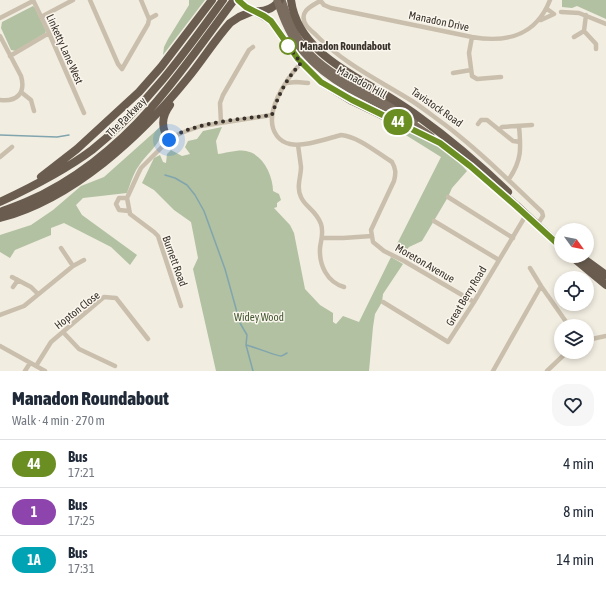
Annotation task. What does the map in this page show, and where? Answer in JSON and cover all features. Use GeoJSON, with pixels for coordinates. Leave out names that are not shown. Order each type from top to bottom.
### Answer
{"type":"FeatureCollection","features":[{"type":"Feature","properties":{"kind":"highway"},"geometry":{"type":"LineString","coordinates":[[0,201],[46,173],[77,149],[122,108],[161,67],[212,0]]}},
{"type":"Feature","properties":{"kind":"highway","name":"The Parkway"},"geometry":{"type":"LineString","coordinates":[[0,201],[31,188],[53,176],[111,134],[159,85],[224,0]]}},
{"type":"Feature","properties":{"kind":"highway"},"geometry":{"type":"LineString","coordinates":[[169,140],[165,135],[162,126],[163,118],[167,109],[230,23],[236,18],[253,11],[271,8],[281,0]]}},
{"type":"Feature","properties":{"kind":"highway"},"geometry":{"type":"LineString","coordinates":[[291,0],[297,21],[310,41],[322,53],[352,75],[409,110],[436,130]]}},
{"type":"Feature","properties":{"kind":"highway"},"geometry":{"type":"LineString","coordinates":[[237,1],[267,18],[274,24],[288,47],[301,63],[321,82],[337,92],[440,143]]}},
{"type":"Feature","properties":{"kind":"highway","name":"The Parkway"},"geometry":{"type":"LineString","coordinates":[[0,212],[26,202],[79,172],[118,141],[151,109],[237,1]]}},
{"type":"Feature","properties":{"kind":"highway"},"geometry":{"type":"LineString","coordinates":[[0,218],[35,206],[55,195],[100,165],[146,124],[187,80]]}},
{"type":"Feature","properties":{"kind":"highway","name":"Manadon Hill"},"geometry":{"type":"LineString","coordinates":[[436,130],[476,162],[537,222]]}},
{"type":"Feature","properties":{"kind":"highway","name":"Manadon Hill"},"geometry":{"type":"LineString","coordinates":[[440,143],[470,166],[526,215],[537,222]]}},
{"type":"Feature","properties":{"kind":"highway"},"geometry":{"type":"LineString","coordinates":[[537,222],[554,235]]}},
{"type":"Feature","properties":{"kind":"highway"},"geometry":{"type":"LineString","coordinates":[[537,222],[554,240]]}},
{"type":"Feature","properties":{"kind":"highway"},"geometry":{"type":"LineString","coordinates":[[580,263],[605,283]]}},
{"type":"Feature","properties":{"kind":"highway"},"geometry":{"type":"LineString","coordinates":[[586,263],[605,283]]}},
{"type":"Feature","properties":{"kind":"main road","name":"Manadon Hill"},"geometry":{"type":"LineString","coordinates":[[277,0],[294,42],[318,68],[349,89],[403,117],[440,143]]}},
{"type":"Feature","properties":{"kind":"main road","name":"Manadon Hill"},"geometry":{"type":"LineString","coordinates":[[281,0],[290,22],[304,46],[317,61],[339,77],[436,130]]}},
{"type":"Feature","properties":{"kind":"street"},"geometry":{"type":"LineString","coordinates":[[0,18],[33,0]]}},
{"type":"Feature","properties":{"kind":"street","name":"Linketty Lane West"},"geometry":{"type":"LineString","coordinates":[[33,0],[49,34],[79,107],[84,113]]}},
{"type":"Feature","properties":{"kind":"street"},"geometry":{"type":"LineString","coordinates":[[41,17],[73,0]]}},
{"type":"Feature","properties":{"kind":"street"},"geometry":{"type":"LineString","coordinates":[[90,0],[118,64],[122,69],[148,24],[149,18],[141,0]]}},
{"type":"Feature","properties":{"kind":"street","name":"Manadon Drive"},"geometry":{"type":"LineString","coordinates":[[320,0],[324,5],[331,8],[472,37],[494,40],[521,34],[540,20],[547,9]]}},
{"type":"Feature","properties":{"kind":"street","name":"Tavistock Road"},"geometry":{"type":"LineString","coordinates":[[320,0],[307,8],[304,19],[306,25],[328,48],[348,63],[414,103],[445,125],[509,178],[542,212],[543,216],[537,222]]}},
{"type":"Feature","properties":{"kind":"street"},"geometry":{"type":"LineString","coordinates":[[540,20],[554,14],[547,9],[550,0]]}},
{"type":"Feature","properties":{"kind":"street"},"geometry":{"type":"LineString","coordinates":[[561,12],[572,12],[586,15],[606,24]]}},
{"type":"Feature","properties":{"kind":"street"},"geometry":{"type":"LineString","coordinates":[[149,18],[156,15]]}},
{"type":"Feature","properties":{"kind":"street"},"geometry":{"type":"LineString","coordinates":[[586,15],[584,31],[596,44],[596,49]]}},
{"type":"Feature","properties":{"kind":"street"},"geometry":{"type":"LineString","coordinates":[[574,37],[584,31]]}},
{"type":"Feature","properties":{"kind":"street"},"geometry":{"type":"LineString","coordinates":[[10,56],[49,34]]}},
{"type":"Feature","properties":{"kind":"street"},"geometry":{"type":"LineString","coordinates":[[0,36],[22,76],[23,82],[22,92],[19,96],[10,100],[0,100]]}},
{"type":"Feature","properties":{"kind":"street"},"geometry":{"type":"LineString","coordinates":[[472,37],[469,54],[472,76],[477,79],[501,77]]}},
{"type":"Feature","properties":{"kind":"street"},"geometry":{"type":"LineString","coordinates":[[221,123],[220,111],[223,95],[249,50],[253,47]]}},
{"type":"Feature","properties":{"kind":"street"},"geometry":{"type":"LineString","coordinates":[[301,63],[286,83],[277,99],[272,115],[272,125],[278,138],[289,144],[298,145],[341,135],[348,136],[392,162],[396,168],[394,181],[371,230],[372,236],[322,238]]}},
{"type":"Feature","properties":{"kind":"street"},"geometry":{"type":"LineString","coordinates":[[453,73],[471,70]]}},
{"type":"Feature","properties":{"kind":"street"},"geometry":{"type":"LineString","coordinates":[[286,83],[308,83]]}},
{"type":"Feature","properties":{"kind":"street"},"geometry":{"type":"LineString","coordinates":[[22,92],[31,100],[34,110]]}},
{"type":"Feature","properties":{"kind":"street","name":"Burnett Road"},"geometry":{"type":"LineString","coordinates":[[182,303],[158,236],[132,217],[129,211],[119,210],[116,204],[119,198],[127,198],[142,168],[169,140],[181,133],[201,126],[272,115]]}},
{"type":"Feature","properties":{"kind":"street"},"geometry":{"type":"LineString","coordinates":[[478,124],[481,120],[487,120],[513,141],[520,142]]}},
{"type":"Feature","properties":{"kind":"street"},"geometry":{"type":"LineString","coordinates":[[499,130],[502,127],[532,125]]}},
{"type":"Feature","properties":{"kind":"street"},"geometry":{"type":"LineString","coordinates":[[509,178],[518,162],[520,152],[519,126]]}},
{"type":"Feature","properties":{"kind":"street"},"geometry":{"type":"LineString","coordinates":[[298,145],[301,168],[298,185],[301,197],[317,215],[323,232],[320,254],[323,268],[326,275],[332,281],[337,285],[344,287]]}},
{"type":"Feature","properties":{"kind":"street"},"geometry":{"type":"LineString","coordinates":[[0,157],[12,147]]}},
{"type":"Feature","properties":{"kind":"street"},"geometry":{"type":"LineString","coordinates":[[448,197],[513,238]]}},
{"type":"Feature","properties":{"kind":"street"},"geometry":{"type":"LineString","coordinates":[[127,198],[129,211]]}},
{"type":"Feature","properties":{"kind":"street","name":"Great Berry Road"},"geometry":{"type":"LineString","coordinates":[[383,302],[448,342],[474,302],[526,215]]}},
{"type":"Feature","properties":{"kind":"street"},"geometry":{"type":"LineString","coordinates":[[434,221],[499,260]]}},
{"type":"Feature","properties":{"kind":"street","name":"Moreton Avenue"},"geometry":{"type":"LineString","coordinates":[[372,236],[373,242],[384,251],[474,302]]}},
{"type":"Feature","properties":{"kind":"street"},"geometry":{"type":"LineString","coordinates":[[61,248],[73,266]]}},
{"type":"Feature","properties":{"kind":"street"},"geometry":{"type":"LineString","coordinates":[[0,315],[24,306],[73,266],[84,260]]}},
{"type":"Feature","properties":{"kind":"street"},"geometry":{"type":"LineString","coordinates":[[530,268],[564,319]]}},
{"type":"Feature","properties":{"kind":"street"},"geometry":{"type":"LineString","coordinates":[[12,277],[31,287],[38,294]]}},
{"type":"Feature","properties":{"kind":"street"},"geometry":{"type":"LineString","coordinates":[[13,287],[18,280]]}},
{"type":"Feature","properties":{"kind":"street"},"geometry":{"type":"LineString","coordinates":[[493,371],[541,286]]}},
{"type":"Feature","properties":{"kind":"street","name":"Hopton Close"},"geometry":{"type":"LineString","coordinates":[[36,366],[51,342],[104,297],[116,298],[148,340]]}},
{"type":"Feature","properties":{"kind":"street"},"geometry":{"type":"LineString","coordinates":[[63,332],[79,349],[112,365],[108,370]]}},
{"type":"Feature","properties":{"kind":"street"},"geometry":{"type":"LineString","coordinates":[[594,339],[606,336]]}},
{"type":"Feature","properties":{"kind":"street"},"geometry":{"type":"LineString","coordinates":[[0,346],[45,371]]}},
{"type":"Feature","properties":{"kind":"street"},"geometry":{"type":"LineString","coordinates":[[547,371],[560,359]]}},
{"type":"Feature","properties":{"kind":"street"},"geometry":{"type":"LineString","coordinates":[[26,371],[30,363]]}},
{"type":"Feature","properties":{"kind":"green space"},"geometry":{"type":"Polygon","coordinates":[[[189,0],[205,0],[163,55],[164,47],[189,5],[189,0]]]}},
{"type":"Feature","properties":{"kind":"green space"},"geometry":{"type":"Polygon","coordinates":[[[562,0],[606,0],[606,19],[577,6],[572,8],[562,7],[562,0]]]}},
{"type":"Feature","properties":{"kind":"green space"},"geometry":{"type":"Polygon","coordinates":[[[33,6],[46,31],[45,33],[16,51],[11,50],[1,28],[2,22],[33,6]]]}},
{"type":"Feature","properties":{"kind":"green space"},"geometry":{"type":"Polygon","coordinates":[[[372,114],[447,150],[467,171],[452,188],[422,241],[409,247],[403,254],[395,248],[441,157],[372,114]]]}},
{"type":"Feature","properties":{"kind":"green space"},"geometry":{"type":"Polygon","coordinates":[[[160,127],[162,134],[160,139],[136,170],[127,193],[83,198],[76,205],[82,215],[137,255],[130,265],[111,247],[64,223],[51,228],[51,235],[15,250],[10,258],[0,252],[0,235],[31,225],[53,210],[81,186],[104,177],[160,127]]]}},
{"type":"Feature","properties":{"kind":"green space","name":"Widey Wood"},"geometry":{"type":"Polygon","coordinates":[[[222,127],[216,141],[218,154],[246,151],[257,156],[266,166],[273,185],[273,191],[279,194],[281,200],[277,203],[277,207],[274,208],[290,225],[294,233],[305,289],[320,305],[333,313],[333,322],[336,324],[343,316],[359,322],[391,257],[403,264],[383,294],[382,302],[375,314],[369,371],[216,371],[193,269],[198,258],[191,222],[174,210],[154,190],[142,183],[154,158],[160,155],[163,162],[166,163],[167,154],[171,150],[182,156],[190,154],[185,147],[188,141],[197,139],[203,131],[222,127]]]}},
{"type":"Feature","properties":{"kind":"waterway"},"geometry":{"type":"LineString","coordinates":[[0,135],[57,137],[69,135]]}},
{"type":"Feature","properties":{"kind":"waterway"},"geometry":{"type":"LineString","coordinates":[[165,175],[175,178],[187,185],[195,195],[204,211],[225,269],[240,323],[247,335],[246,345],[253,371]]}},
{"type":"Feature","properties":{"kind":"waterway"},"geometry":{"type":"LineString","coordinates":[[246,345],[279,356],[287,353]]}},
{"type":"Feature","properties":{"kind":"bus line","name":"44"},"geometry":{"type":"LineString","coordinates":[[238,0],[246,7],[271,21],[288,47],[301,63],[321,82],[352,100],[440,143],[470,166],[554,241]]}},
{"type":"Feature","properties":{"kind":"place","name":"Manadon Roundabout"},"geometry":{"type":"Point","coordinates":[288,46]}},
{"type":"Feature","properties":{"kind":"route"},"geometry":{"type":"LineString","coordinates":[[169,140],[181,133],[201,126],[272,115],[277,99],[295,69],[301,63],[288,46]]}}]}
